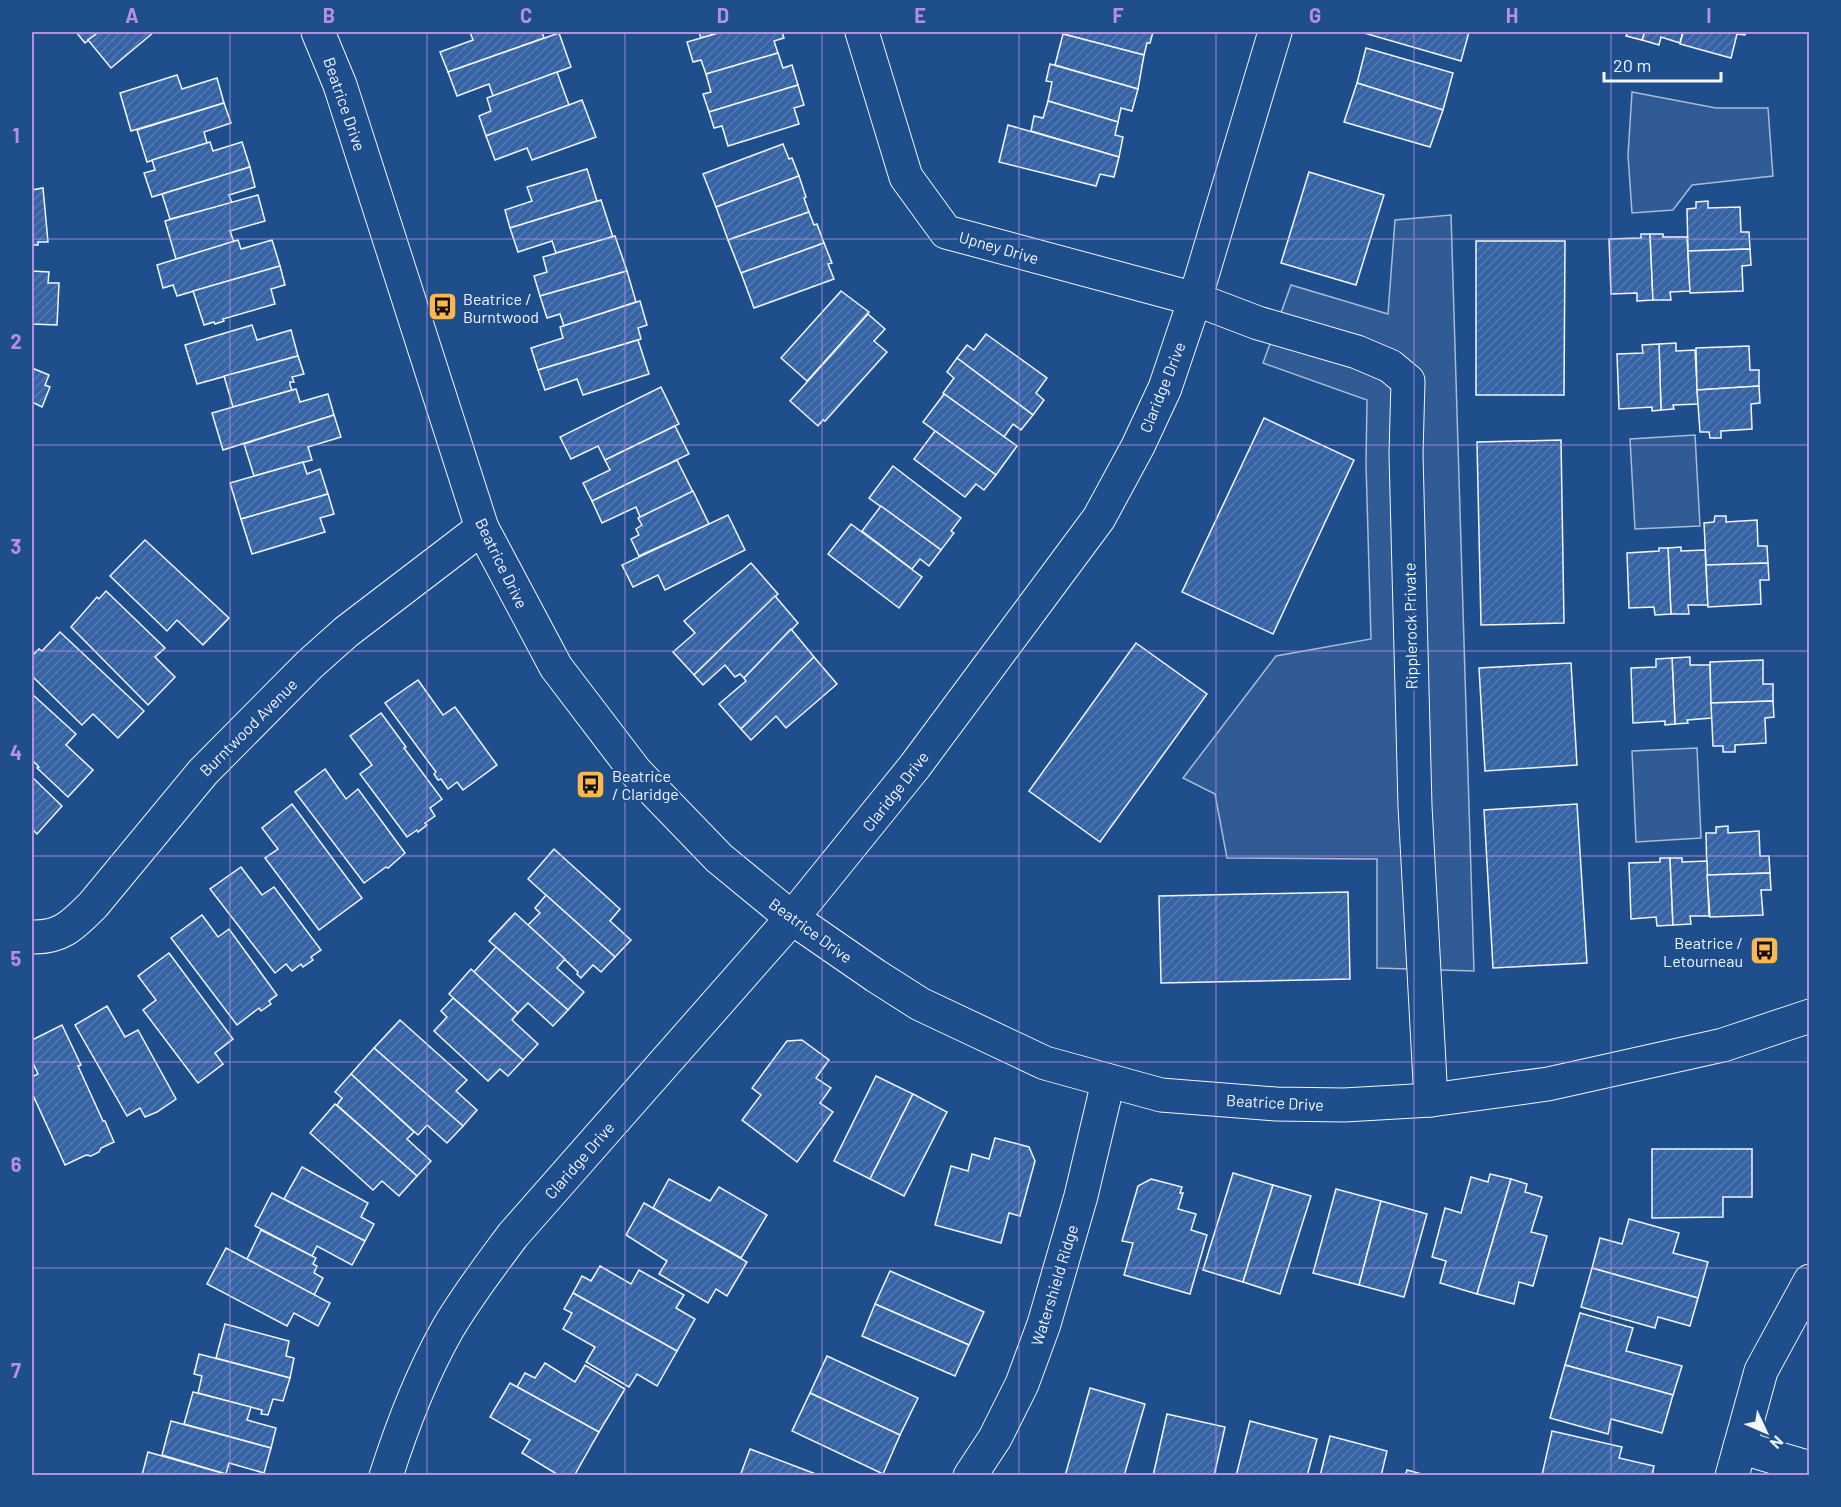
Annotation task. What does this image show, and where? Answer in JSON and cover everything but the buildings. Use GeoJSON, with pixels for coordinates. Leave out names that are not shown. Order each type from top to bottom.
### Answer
{"type":"FeatureCollection","features":[{"type":"Feature","properties":{"kind":"street","name":"Beatrice Drive"},"geometry":{"type":"LineString","coordinates":[[318,32],[340,85],[482,528],[555,667],[636,772],[693,833],[719,858],[792,918],[876,976],[920,1004],[1045,1063],[1161,1095],[1276,1104],[1344,1105],[1431,1100],[1548,1084],[1723,1045],[1809,1016]]}},
{"type":"Feature","properties":{"kind":"street","name":"Upney Drive"},"geometry":{"type":"LineString","coordinates":[[862,32],[906,177],[946,232],[1195,299]]}},
{"type":"Feature","properties":{"kind":"street","name":"Claridge Drive"},"geometry":{"type":"LineString","coordinates":[[386,1476],[422,1380],[447,1330],[477,1283],[513,1235],[792,918],[915,766],[1099,518],[1138,446],[1165,388],[1195,299],[1275,32]]}},
{"type":"Feature","properties":{"kind":"street","name":"Ripplerock Private"},"geometry":{"type":"LineString","coordinates":[[1195,299],[1258,323],[1357,352],[1390,366],[1408,381],[1406,454],[1415,806],[1431,1100]]}},
{"type":"Feature","properties":{"kind":"street","name":"Burntwood Avenue"},"geometry":{"type":"LineString","coordinates":[[32,937],[60,934],[76,922],[93,905],[202,772],[309,665],[346,632],[482,528]]}},
{"type":"Feature","properties":{"kind":"street","name":"Watershield Ridge"},"geometry":{"type":"LineString","coordinates":[[970,1476],[995,1438],[1022,1384],[1044,1324],[1081,1196],[1108,1082]]}},
{"type":"Feature","properties":{"kind":"street"},"geometry":{"type":"LineString","coordinates":[[1809,1281],[1761,1371],[1736,1461],[1809,1468]]}},
{"type":"Feature","properties":{"kind":"shaded area"},"geometry":{"type":"Polygon","coordinates":[[[1632,92],[1716,108],[1768,108],[1773,176],[1692,185],[1673,210],[1632,213],[1628,155],[1632,92]]]}},
{"type":"Feature","properties":{"kind":"shaded area"},"geometry":{"type":"Polygon","coordinates":[[[1451,215],[1474,971],[1377,968],[1377,859],[1227,858],[1215,794],[1183,778],[1276,656],[1371,639],[1366,464],[1367,400],[1263,363],[1291,285],[1388,314],[1395,220],[1451,215]]]}},
{"type":"Feature","properties":{"kind":"shaded area"},"geometry":{"type":"Polygon","coordinates":[[[1695,435],[1700,526],[1635,529],[1630,439],[1695,435]]]}},
{"type":"Feature","properties":{"kind":"shaded area"},"geometry":{"type":"Polygon","coordinates":[[[1697,748],[1701,838],[1636,842],[1632,751],[1697,748]]]}},
{"type":"Feature","properties":{"kind":"place","name":"Beatrice / Burntwood"},"geometry":{"type":"Point","coordinates":[442,307]}},
{"type":"Feature","properties":{"kind":"place","name":"Beatrice / Claridge"},"geometry":{"type":"Point","coordinates":[591,784]}},
{"type":"Feature","properties":{"kind":"place","name":"Beatrice / Letourneau"},"geometry":{"type":"Point","coordinates":[1764,951]}}]}
